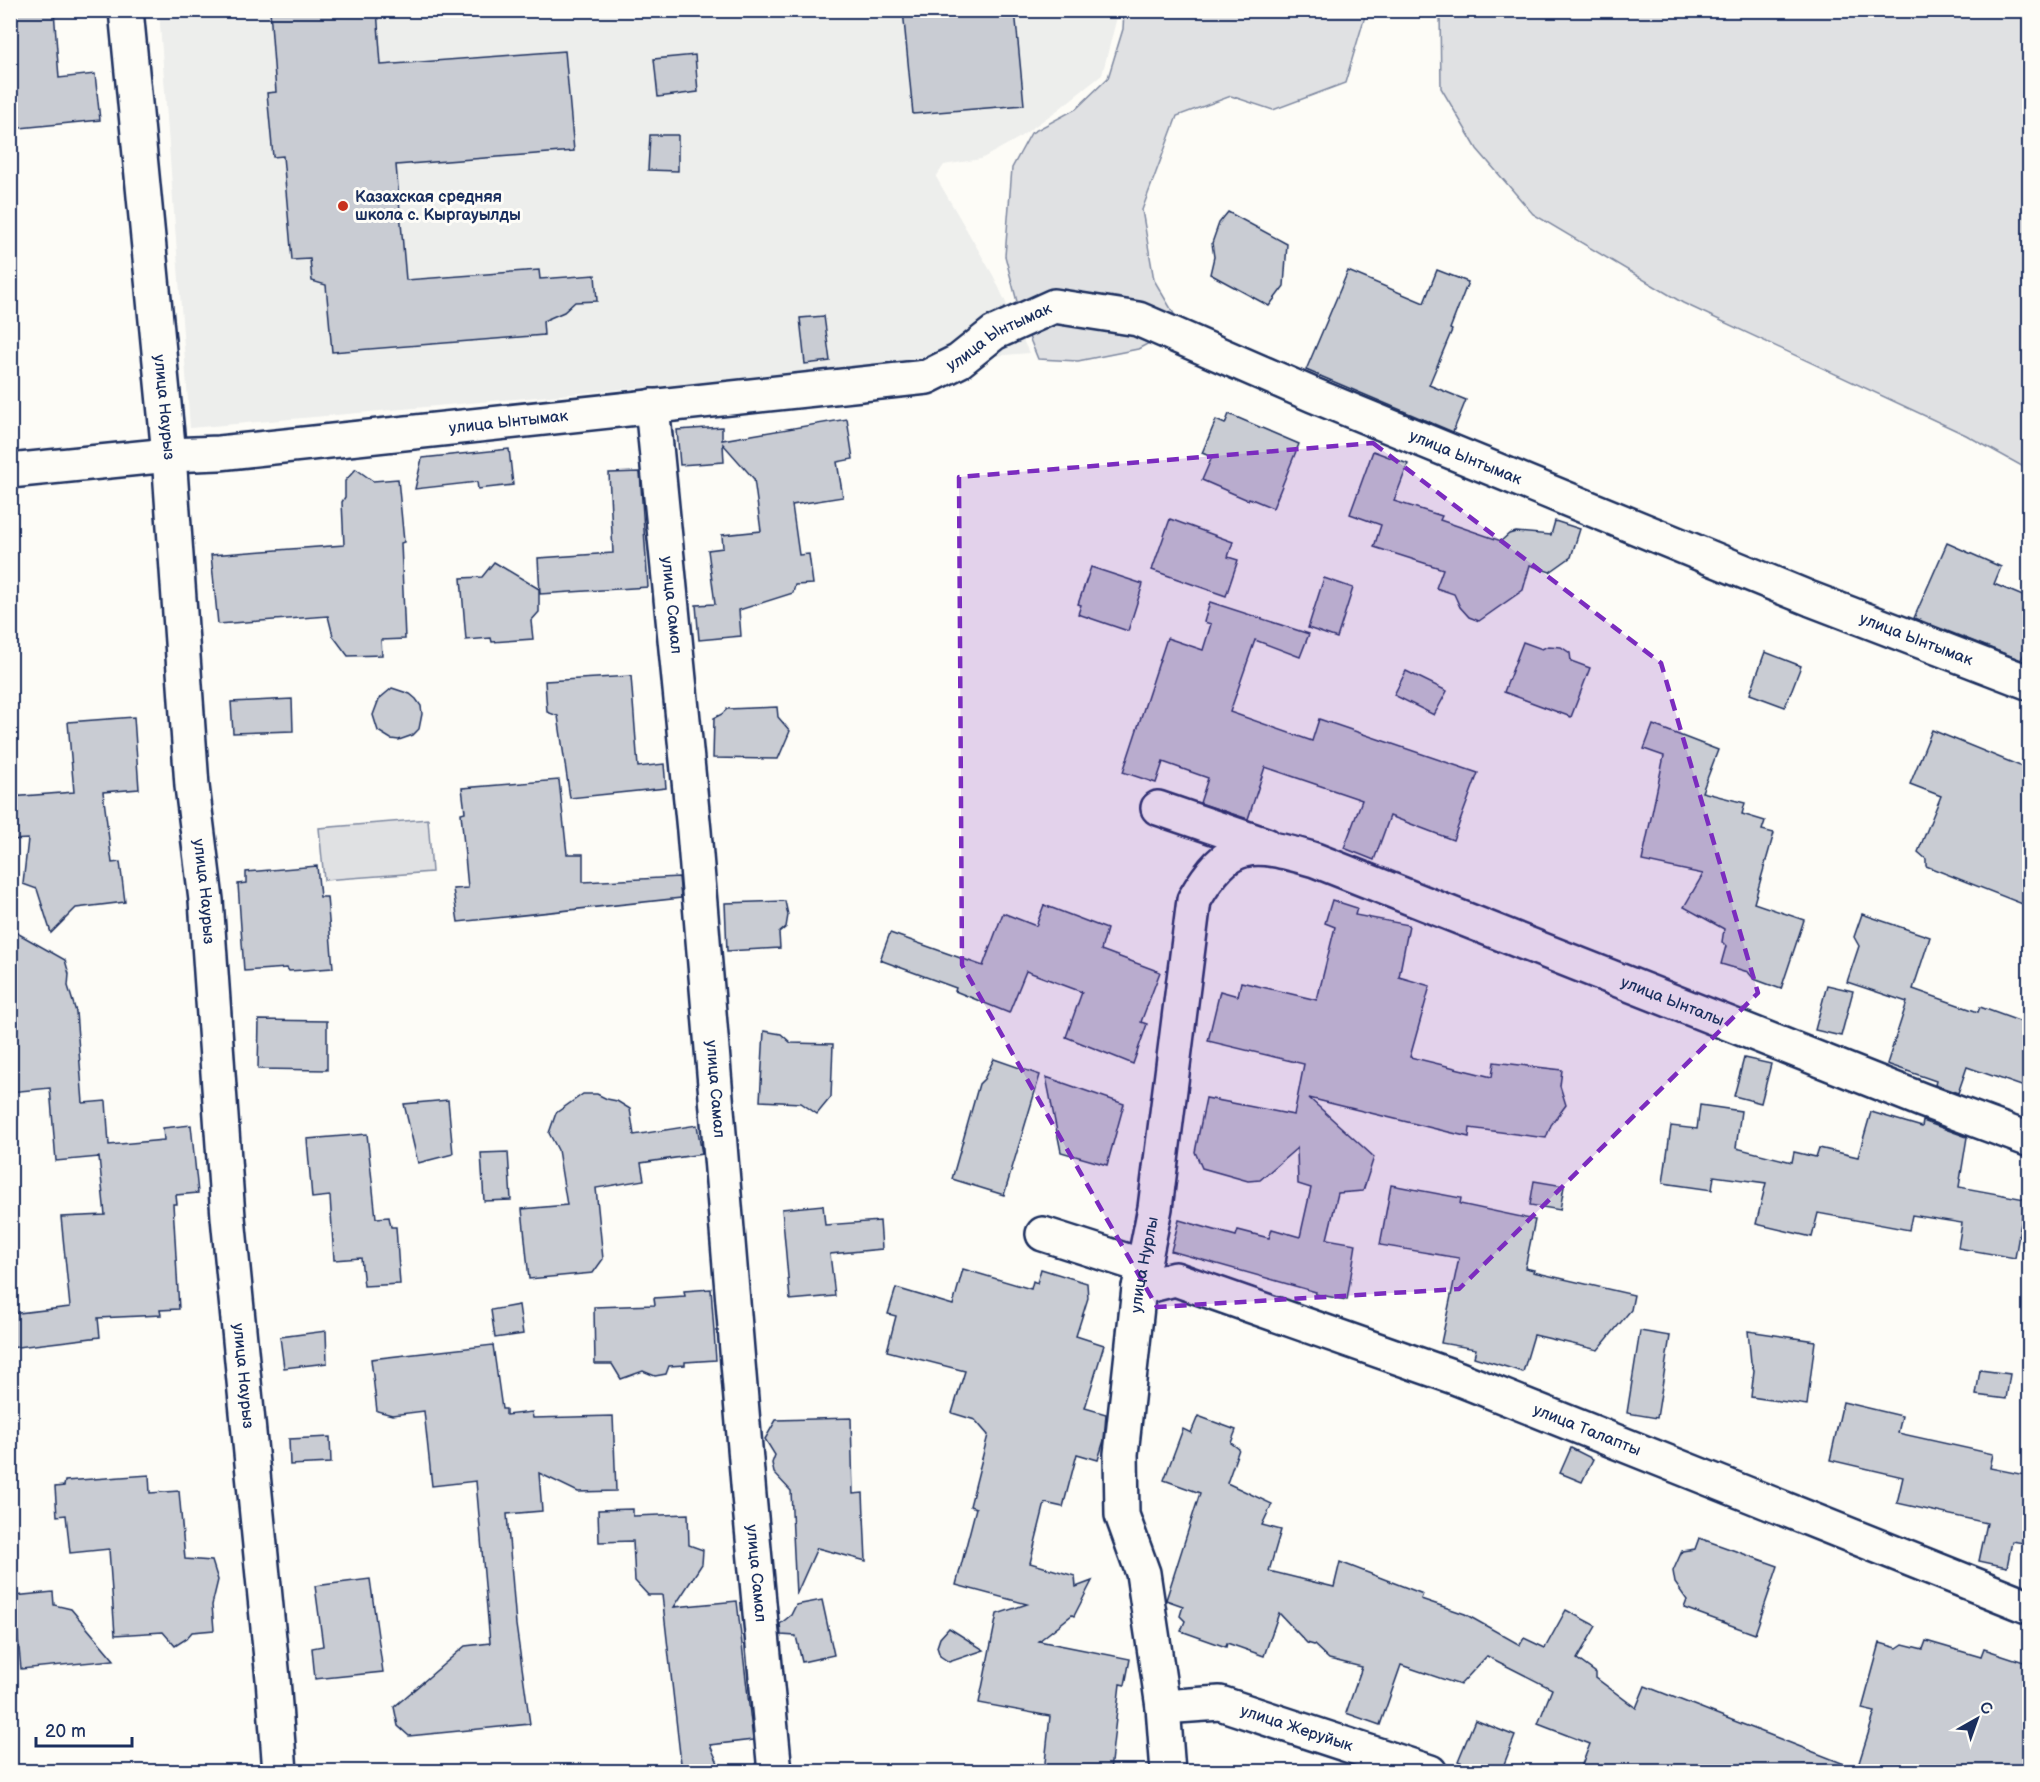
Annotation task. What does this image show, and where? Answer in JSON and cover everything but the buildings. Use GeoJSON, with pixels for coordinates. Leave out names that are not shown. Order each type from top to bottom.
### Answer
{"type":"FeatureCollection","features":[{"type":"Feature","properties":{"kind":"street","name":"улица Наурыз"},"geometry":{"type":"LineString","coordinates":[[126,10],[169,455],[192,786],[206,900],[228,1217],[273,1679],[279,1772]]}},
{"type":"Feature","properties":{"kind":"street","name":"улица Ынтымак"},"geometry":{"type":"LineString","coordinates":[[10,471],[169,455],[219,453],[927,377],[959,361],[994,333],[1054,306],[1138,319],[1313,395],[1811,598],[2030,683]]}},
{"type":"Feature","properties":{"kind":"street","name":"улица Самал"},"geometry":{"type":"LineString","coordinates":[[652,406],[694,831],[746,1460],[776,1772]]}},
{"type":"Feature","properties":{"kind":"street"},"geometry":{"type":"LineString","coordinates":[[1158,808],[1279,849]]}},
{"type":"Feature","properties":{"kind":"street","name":"улица Нурлы"},"geometry":{"type":"LineString","coordinates":[[1168,1772],[1162,1707],[1143,1573],[1122,1515],[1120,1454],[1141,1277],[1155,1208],[1194,900],[1208,876],[1235,852],[1251,849],[1279,849],[1315,861]]}},
{"type":"Feature","properties":{"kind":"street","name":"улица Ынталы"},"geometry":{"type":"LineString","coordinates":[[1315,861],[1922,1100],[2030,1140]]}},
{"type":"Feature","properties":{"kind":"street"},"geometry":{"type":"LineString","coordinates":[[1043,1233],[1141,1277]]}},
{"type":"Feature","properties":{"kind":"street","name":"улица Талапты"},"geometry":{"type":"LineString","coordinates":[[1141,1277],[1175,1279],[1446,1374],[2030,1607]]}},
{"type":"Feature","properties":{"kind":"street","name":"улица Жеруйык"},"geometry":{"type":"LineString","coordinates":[[1162,1707],[1220,1703],[1430,1772]]}},
{"type":"Feature","properties":{"kind":"highlighted area"},"geometry":{"type":"Polygon","coordinates":[[[1373,443],[1661,663],[1758,993],[1459,1289],[1157,1307],[962,965],[959,477],[1373,443]]]}},
{"type":"Feature","properties":{"kind":"shaded area"},"geometry":{"type":"Polygon","coordinates":[[[1116,10],[1116,21],[1102,75],[1017,139],[981,159],[944,165],[936,177],[994,277],[1029,353],[190,428],[159,11],[1116,10]]]}},
{"type":"Feature","properties":{"kind":"shaded area"},"geometry":{"type":"Polygon","coordinates":[[[1124,11],[1363,11],[1365,16],[1345,83],[1273,110],[1231,96],[1177,116],[1142,210],[1154,280],[1181,326],[1138,349],[1078,361],[1038,359],[1021,317],[1005,256],[1012,168],[1031,133],[1076,109],[1108,78],[1123,29],[1124,11]]]}},
{"type":"Feature","properties":{"kind":"shaded area"},"geometry":{"type":"Polygon","coordinates":[[[1440,11],[2029,11],[2029,470],[1966,435],[1683,303],[1533,214],[1477,149],[1441,88],[1440,11]]]}},
{"type":"Feature","properties":{"kind":"shaded area"},"geometry":{"type":"Polygon","coordinates":[[[428,819],[432,872],[324,880],[319,828],[428,819]]]}},
{"type":"Feature","properties":{"kind":"place","name":"Казахская средняя школа с. Кыргауылды"},"geometry":{"type":"Point","coordinates":[343,206]}}]}
